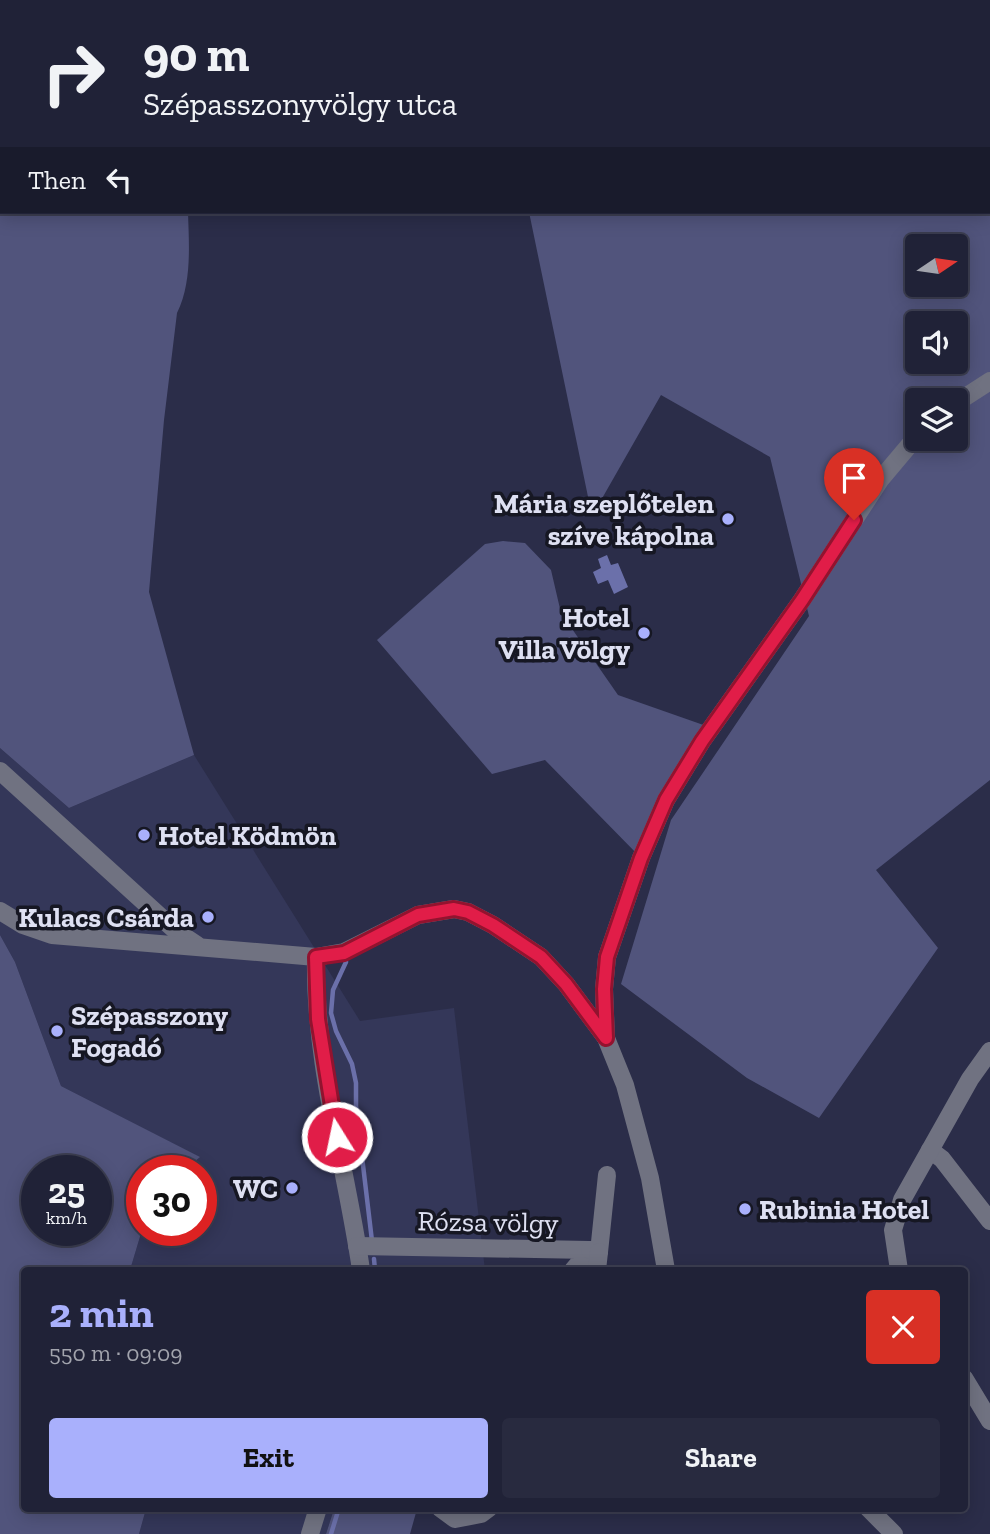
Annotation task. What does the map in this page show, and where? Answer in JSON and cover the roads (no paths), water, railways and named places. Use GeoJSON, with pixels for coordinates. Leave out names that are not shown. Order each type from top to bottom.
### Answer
{"type":"FeatureCollection","features":[{"type":"Feature","properties":{"kind":"street"},"geometry":{"type":"LineString","coordinates":[[968,395],[990,381]]}},
{"type":"Feature","properties":{"kind":"street"},"geometry":{"type":"LineString","coordinates":[[606,1038],[604,989],[607,957],[641,858],[666,800],[702,741],[802,600],[880,480],[905,450]]}},
{"type":"Feature","properties":{"kind":"street"},"geometry":{"type":"LineString","coordinates":[[0,771],[176,931],[200,947]]}},
{"type":"Feature","properties":{"kind":"street"},"geometry":{"type":"LineString","coordinates":[[0,911],[23,925],[52,935],[316,957],[344,953],[418,915],[454,909],[468,912],[493,925],[541,957],[566,984],[606,1038],[625,1085],[650,1178],[665,1267]]}},
{"type":"Feature","properties":{"kind":"street"},"geometry":{"type":"LineString","coordinates":[[316,957],[317,1009],[325,1072],[360,1267]]}},
{"type":"Feature","properties":{"kind":"street"},"geometry":{"type":"LineString","coordinates":[[899,1267],[893,1230],[902,1200],[970,1079],[990,1051]]}},
{"type":"Feature","properties":{"kind":"street"},"geometry":{"type":"LineString","coordinates":[[930,1150],[942,1159],[990,1221]]}},
{"type":"Feature","properties":{"kind":"street"},"geometry":{"type":"LineString","coordinates":[[597,1267],[595,1251],[607,1175]]}},
{"type":"Feature","properties":{"kind":"street","name":"Rózsa völgy"},"geometry":{"type":"LineString","coordinates":[[357,1246],[595,1251]]}},
{"type":"Feature","properties":{"kind":"street","name":"Rózsa völgy"},"geometry":{"type":"LineString","coordinates":[[576,1267],[595,1251]]}},
{"type":"Feature","properties":{"kind":"street"},"geometry":{"type":"LineString","coordinates":[[968,1385],[990,1421]]}},
{"type":"Feature","properties":{"kind":"street"},"geometry":{"type":"LineString","coordinates":[[310,1534],[317,1512]]}},
{"type":"Feature","properties":{"kind":"street"},"geometry":{"type":"LineString","coordinates":[[445,1512],[455,1519],[484,1512]]}},
{"type":"Feature","properties":{"kind":"street"},"geometry":{"type":"LineString","coordinates":[[872,1512],[894,1534]]}},
{"type":"Feature","properties":{"kind":"waterway"},"geometry":{"type":"LineString","coordinates":[[346,962],[333,990],[331,1013],[336,1031],[352,1064],[356,1083],[356,1106],[372,1241]]}},
{"type":"Feature","properties":{"kind":"waterway"},"geometry":{"type":"LineString","coordinates":[[374,1259],[375,1267]]}},
{"type":"Feature","properties":{"kind":"waterway"},"geometry":{"type":"LineString","coordinates":[[331,1534],[338,1512]]}},
{"type":"Feature","properties":{"kind":"place","name":"Mária szeplőtelen szíve kápolna"},"geometry":{"type":"Point","coordinates":[728,519]}},
{"type":"Feature","properties":{"kind":"place","name":"Hotel Villa Völgy"},"geometry":{"type":"Point","coordinates":[644,633]}},
{"type":"Feature","properties":{"kind":"place","name":"Hotel Ködmön"},"geometry":{"type":"Point","coordinates":[144,835]}},
{"type":"Feature","properties":{"kind":"place","name":"Kulacs Csárda"},"geometry":{"type":"Point","coordinates":[208,917]}},
{"type":"Feature","properties":{"kind":"place","name":"Szépasszony Fogadó"},"geometry":{"type":"Point","coordinates":[57,1031]}},
{"type":"Feature","properties":{"kind":"place","name":"WC"},"geometry":{"type":"Point","coordinates":[292,1188]}},
{"type":"Feature","properties":{"kind":"place","name":"Rubinia Hotel"},"geometry":{"type":"Point","coordinates":[745,1209]}}]}
